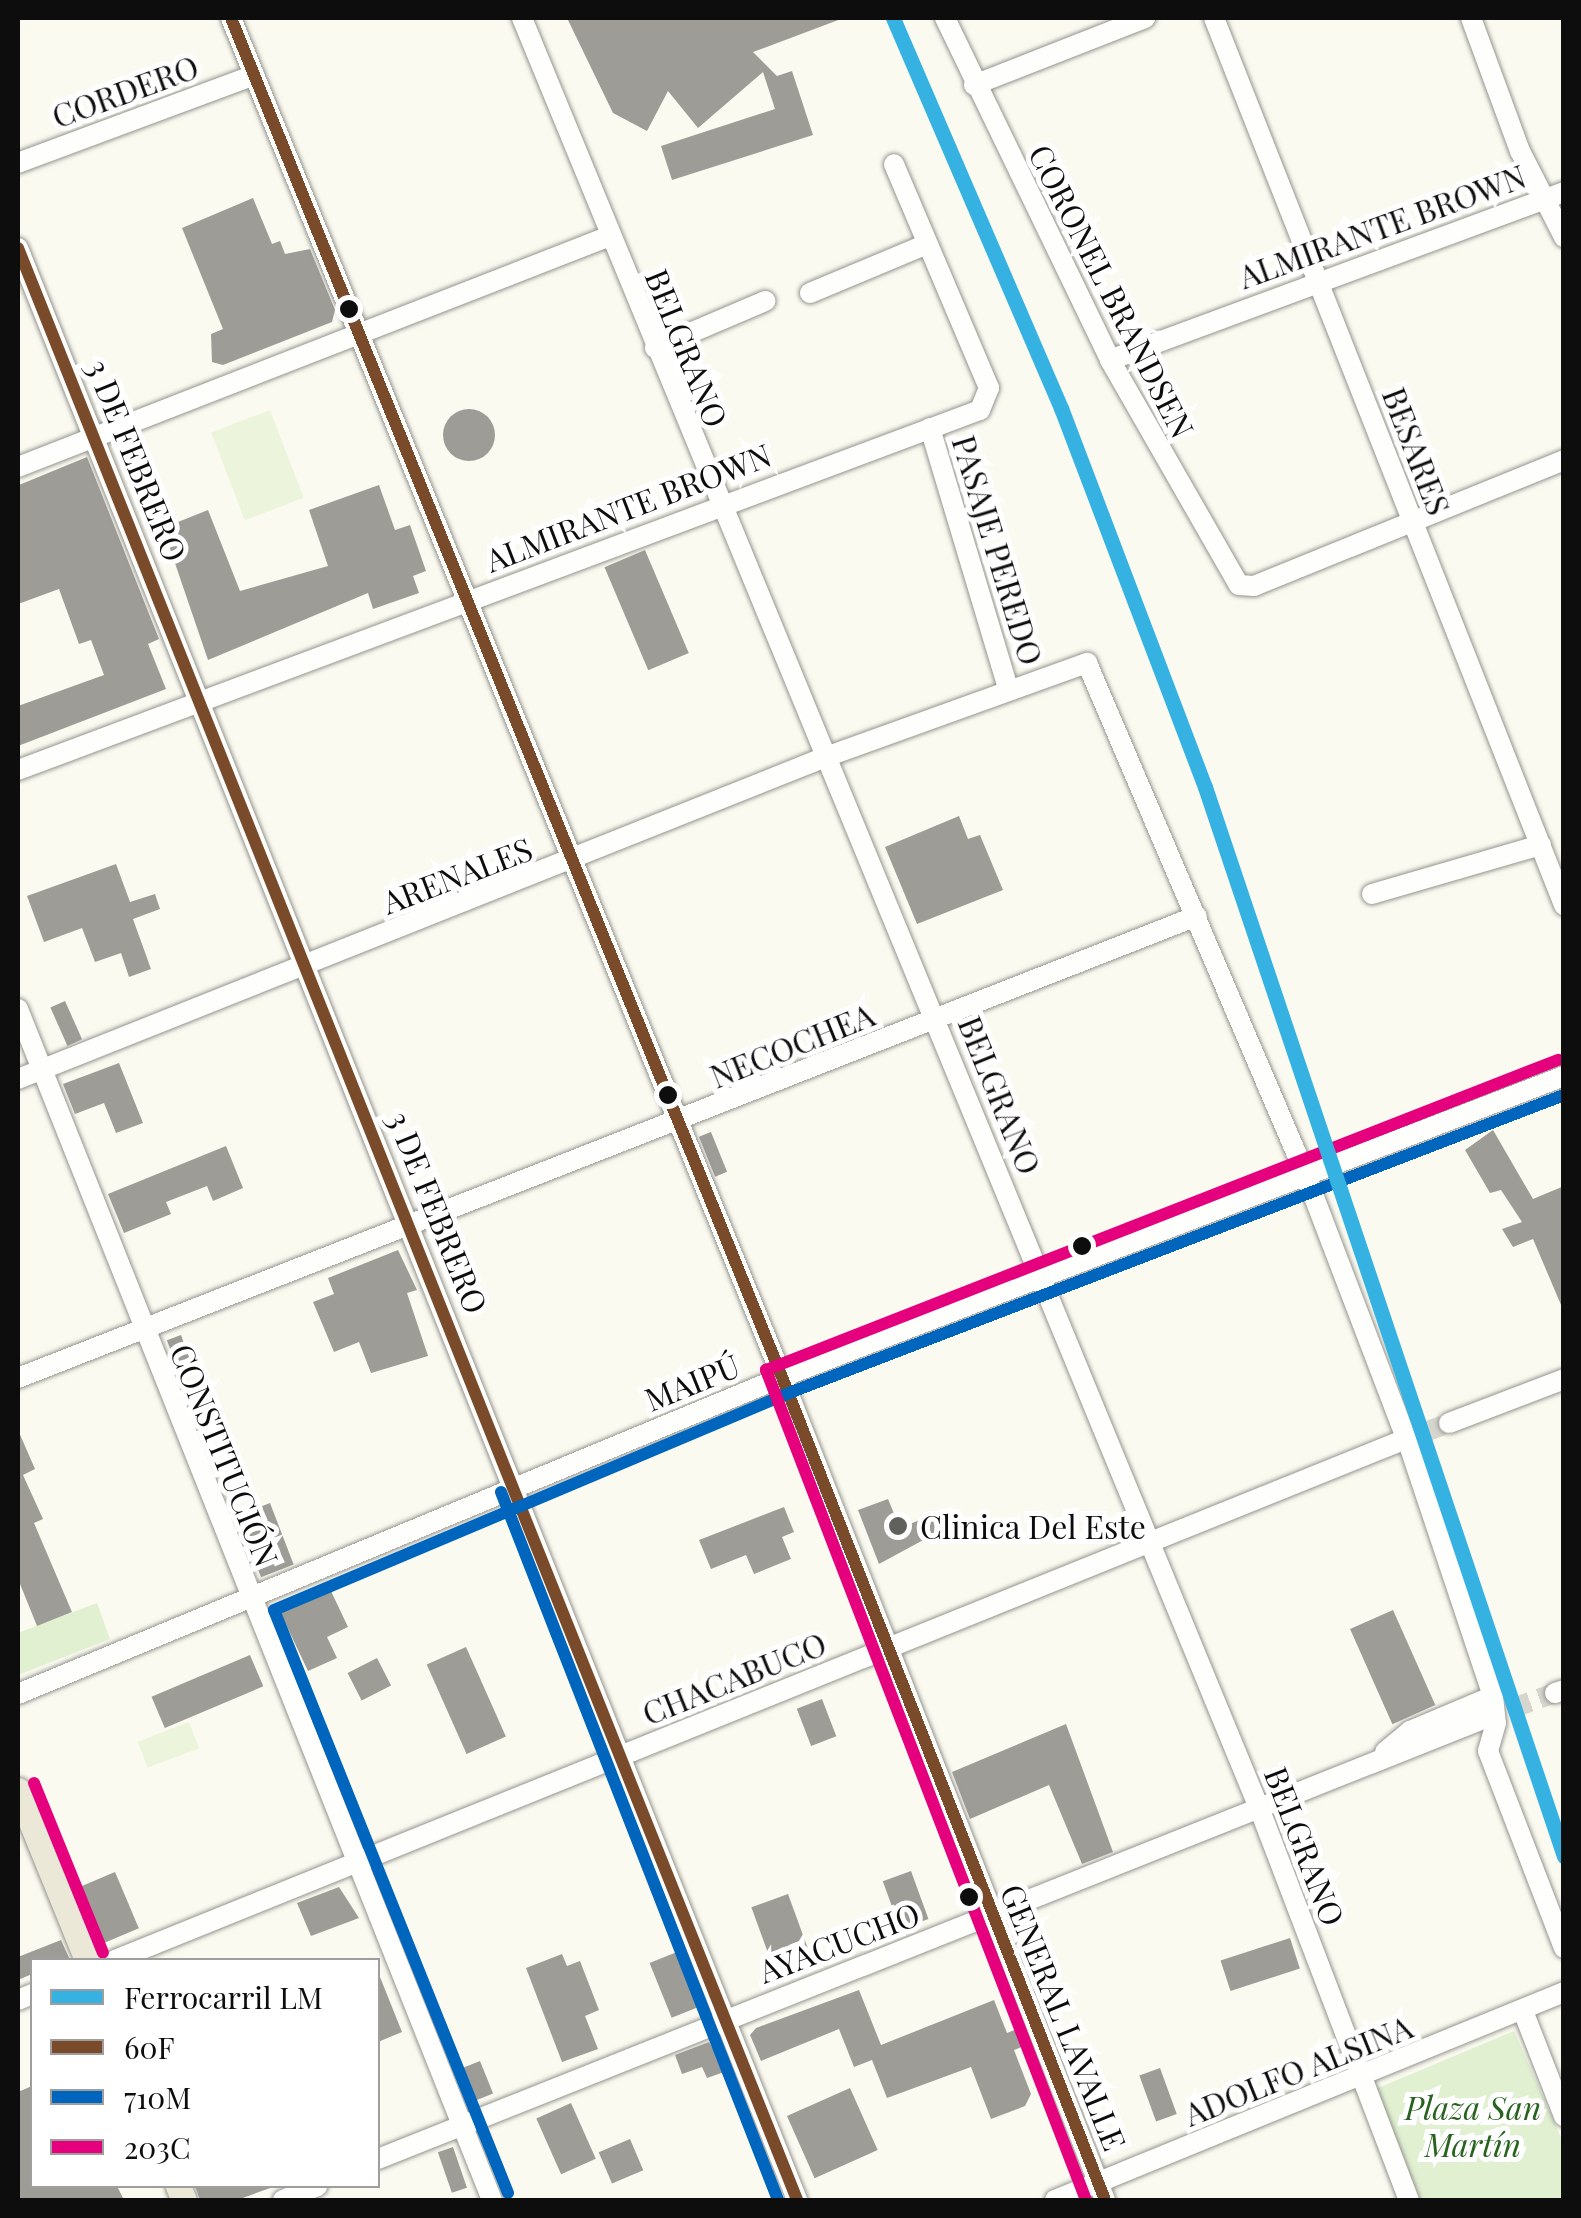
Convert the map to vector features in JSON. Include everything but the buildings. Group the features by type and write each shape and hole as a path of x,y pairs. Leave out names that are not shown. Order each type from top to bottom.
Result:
{"main road":[{"path":"18,1790 86,1958"}],"street":[{"name":"GENERAL LAVALLE","path":"232,18 462,601 782,1377 883,1650 1101,2192"},
{"name":"BELGRANO","path":"522,18 822,758 937,1018 1150,1538 1258,1805 1409,2200"},
{"name":"CORONEL BRANDSEN","path":"945,18 1110,360 1239,585 1254,586 1412,523"},
{"path":"974,85 1145,18"},
{"name":"BESARES","path":"1214,18 1564,905"},
{"path":"1471,18 1542,200 1564,237"},
{"name":"CORDERO","path":"18,163 254,75"},
{"path":"810,293 927,244 894,164"},
{"name":"ALMIRANTE BROWN","path":"1110,360 1564,192"},
{"path":"18,467 610,236"},
{"name":"ALMIRANTE BROWN","path":"18,770 718,503 980,410 988,388 927,244"},
{"name":"3 DE FEBRERO","path":"18,248 201,699 304,967 517,1486 797,2200"},
{"path":"655,348 766,301"},
{"name":"PASAJE PEREDO","path":"930,428 1008,688"},
{"path":"1412,523 1564,460"},
{"name":"ARENALES","path":"18,1078 570,862 822,758 1008,688 1087,663 1197,916"},
{"path":"1372,894 1541,845"},
{"path":"1197,916 1306,1176 1493,1696 1488,1751 1564,1948"},
{"name":"NECOCHEA","path":"18,1378 145,1333 676,1126 1197,916"},
{"name":"CONSTITUCIÓN","path":"18,1009 250,1601 492,2200"},
{"name":"MAIPÚ","path":"18,1694 250,1601 782,1377 1564,1076"},
{"path":"1449,1423 1564,1379"},
{"name":"CHACABUCO","path":"120,1958 1150,1538 1264,1494 1313,1487 1403,1446"},
{"name":"AYACUCHO","path":"1378,1760 1410,1731 1493,1696"},
{"name":"AYACUCHO","path":"380,2158 1258,1805 1378,1760 1417,1759 1488,1724"},
{"name":"ADOLFO ALSINA","path":"1055,2200 1101,2192 1563,1993"},
{"path":"1523,2011 1564,2116"},
{"path":"282,2200 312,2188"}],"green space":[{"path":"270,410 304,498 245,520 211,433"},
{"path":"97,1603 110,1639 18,1675 18,1633"},
{"path":"189,1722 199,1748 148,1768 138,1742"},
{"name":"Plaza San Martín","path":"1514,2031 1563,2142 1563,2200 1415,2200 1373,2090"}],"tunnel":[{"path":"1396,1443 1449,1423"},
{"path":"1483,1719 1555,1693"}],"rail line":[{"name":"LM","path":"893,18 1061,408 1205,787 1564,1856"}],"transit line":[{"name":"60F","path":"231,18 782,1377 1105,2200"},
{"name":"60F","path":"18,248 797,2200"},
{"name":"203C","path":"1086,2200 766,1370 1558,1060"},
{"name":"710M","path":"508,2193 274,1610 789,1393 1564,1095"},
{"name":"710M","path":"501,1492 778,2200"},
{"name":"203C","path":"34,1783 103,1953"}],"place":[{"name":"Clinica Del Este","path":"898,1526"}]}
